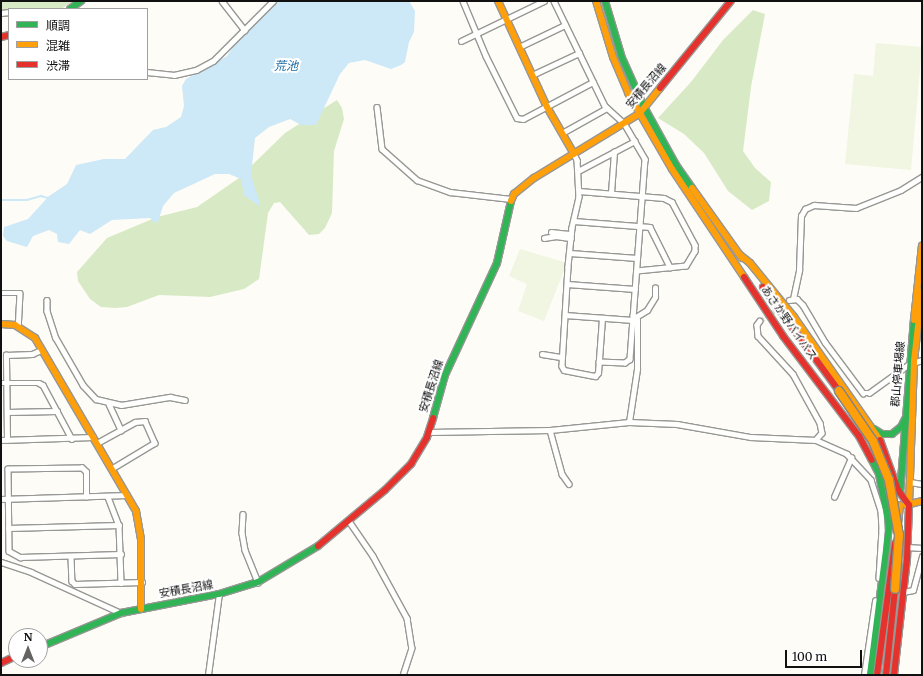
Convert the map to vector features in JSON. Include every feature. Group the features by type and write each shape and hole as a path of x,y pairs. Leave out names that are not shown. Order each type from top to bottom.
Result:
{"main road":[{"path":"71,8 81,1"},
{"path":"498,1 547,107 574,154"},
{"name":"あさか野バイパス","path":"596,1 613,57 689,198 784,336 859,436 879,474 883,506 889,526 885,569 870,675"},
{"name":"あさか野バイパス","path":"605,1 622,58 641,110 676,164 839,391 873,442 885,468 895,504 898,557 886,675"},
{"name":"安積長沼線","path":"48,644 121,613 219,594 258,582 308,554 349,521 411,464 429,432 445,375 497,263 511,199 526,184 624,123 641,110 731,1"},
{"name":"郡山停車場線","path":"894,675 907,547 922,245"},
{"path":"740,254 750,262 794,317 872,427 885,450 900,494 909,505"},
{"name":"郡山停車場線","path":"877,675 900,505 906,420 915,362 922,291"},
{"path":"1,324 18,326 31,334 128,495 139,524 142,582 141,609"},
{"path":"872,427 882,434 892,434 906,420"},
{"path":"883,506 909,505 922,501"}],"street":[{"path":"222,1 245,30"},
{"path":"148,72 174,75 196,70 213,61 273,1"},
{"path":"463,1 476,34 517,118 523,119 593,82"},
{"path":"461,41 544,1"},
{"path":"554,1 607,108 624,123 645,159 630,359 625,364 599,362"},
{"path":"519,47 565,25"},
{"path":"532,75 579,53"},
{"path":"377,107 382,149 417,180 450,192 511,199"},
{"path":"562,133 607,108"},
{"path":"578,171 635,141"},
{"path":"612,193 614,152"},
{"path":"574,154 578,171 579,191 571,236 562,356 564,370 595,376 598,373 602,318"},
{"path":"915,362 869,393 861,392 825,342 803,305 791,300 799,270 801,216 805,209 814,206 856,208 901,190 922,177"},
{"path":"579,191 670,199 695,245 695,251 686,266 636,271"},
{"path":"574,222 652,229 670,267"},
{"path":"551,232 571,236"},
{"path":"544,238 571,236"},
{"path":"570,253 637,258"},
{"path":"567,284 635,289"},
{"path":"565,315 602,318 634,318 647,310 655,297 655,288"},
{"path":"1,293 20,293 18,326"},
{"path":"47,300 47,312 54,333 83,385 96,398 109,404 132,405 170,397 185,400"},
{"path":"629,422 637,376 634,318"},
{"path":"760,321 757,325 758,336 793,374 821,426 821,435 816,440"},
{"path":"7,440 6,355 32,354 41,350"},
{"path":"542,354 562,356"},
{"path":"1,383 39,383 57,411 72,439"},
{"path":"109,404 121,430"},
{"path":"7,412 57,411"},
{"path":"1,440 95,440 121,430 140,420 145,421 155,443 112,469"},
{"path":"429,432 550,430 629,422 677,424 751,437 816,440 851,458 871,480 883,506 878,588 864,675"},
{"path":"550,430 562,474 569,484"},
{"path":"834,497 851,458"},
{"path":"86,498 86,472 82,468 8,469 9,551 15,556 121,554"},
{"path":"910,482 922,484"},
{"path":"1,499 86,498 128,495"},
{"path":"108,497 119,525 121,583"},
{"path":"243,514 242,534 245,550 258,582"},
{"path":"349,521 373,556 407,618 412,648 403,675"},
{"path":"8,528 119,525"},
{"path":"907,547 922,548"},
{"path":"71,556 72,581 75,584 142,582"},
{"path":"903,592 913,590 922,556"},
{"path":"1,562 31,572 121,613"},
{"path":"208,675 219,594"}],"green space":[{"path":"1,1 74,1 63,8 8,8 8,18 1,7"},
{"path":"753,10 765,14 751,87 743,151 755,168 771,182 769,201 752,210 728,191 704,153 684,134 658,118 691,82 723,40"},
{"path":"876,43 922,47 911,170 845,164 854,74 873,76"},
{"path":"337,100 342,108 344,119 334,151 332,213 325,228 319,234 309,235 280,202 274,203 268,213 259,279 244,289 210,297 159,295 127,307 115,308 101,307 90,299 78,281 77,272 107,238 157,217 197,207 239,178 285,133"},
{"path":"520,249 567,263 544,321 518,311 527,284 509,276"}],"water":[{"name":"荒池","path":"280,1 409,1 415,11 414,32 409,42 405,62 401,65 391,69 365,60 349,63 340,74 316,125 301,125 290,119 269,127 255,138 251,175 259,200 259,206 244,195 241,179 229,174 215,174 174,193 163,206 158,222 155,223 150,218 112,220 90,234 80,230 69,244 58,242 57,234 49,230 33,236 27,247 7,241 3,236 4,227 28,219 49,196 67,184 76,165 104,159 125,159 153,130 166,127 181,117 184,106 182,86 186,79 227,56 235,44 268,9"}],"waterway":[{"path":"1,200 27,200 41,196 48,198"}],"tunnel":[{"path":"760,321 779,307"}],"traffic: fast":[{"path":"71,8 81,1"},
{"path":"605,1 622,58 644,107 676,165 692,188"},
{"path":"433,418 445,375 497,263 511,201"},
{"path":"900,493 914,320"},
{"path":"874,429 882,434 892,434 901,427 905,419"},
{"path":"870,675 889,526 879,474 872,460"},
{"path":"48,644 121,613 219,594 258,582 318,546"}],"traffic: slow":[{"path":"498,1 547,107 574,154"},
{"path":"596,1 613,57 628,93 672,169 744,277"},
{"path":"511,201 514,194 534,178 639,114 660,88"},
{"path":"692,188 742,258"},
{"path":"914,320 922,245"},
{"path":"739,254 750,263 794,317 880,440"},
{"path":"909,505 914,361 922,291"},
{"path":"1,324 15,325 35,338 136,511 141,540 141,609"},
{"path":"839,391 873,441 889,480 899,535 895,589"},
{"path":"906,505 922,501"},
{"path":"898,524 900,505"}],"traffic: jam":[{"path":"660,88 731,1"},
{"path":"1,37 8,35"},
{"path":"744,277 783,336 859,436 872,460"},
{"path":"763,287 839,391"},
{"path":"318,546 385,490 411,464 427,437 433,418"},
{"path":"880,440 898,490 909,505 907,559 894,675"},
{"path":"877,675 895,543"},
{"path":"886,675 895,589"},
{"path":"1,663 8,660"}]}
